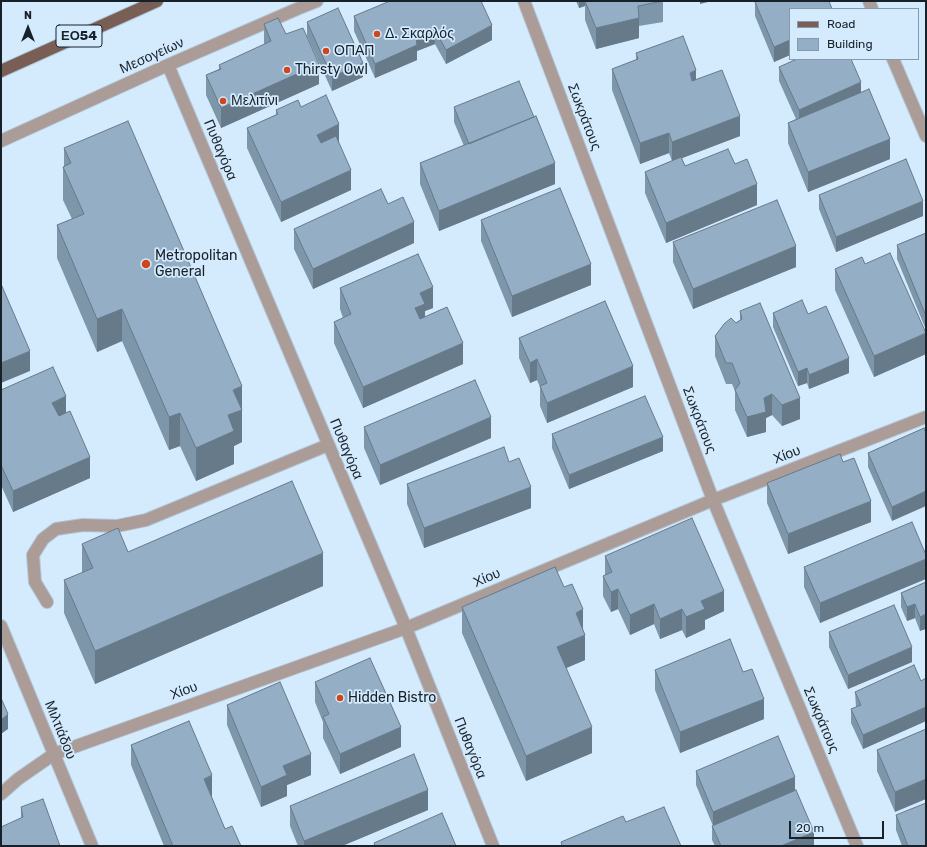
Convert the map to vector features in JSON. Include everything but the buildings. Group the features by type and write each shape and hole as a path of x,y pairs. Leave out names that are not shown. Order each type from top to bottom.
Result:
{"main road":[{"name":"ΕΟ54","path":"1,71 157,1"}],"street":[{"name":"Μεσογείων","path":"1,141 168,65 317,1"},
{"name":"Σωκράτους","path":"524,1 713,500 857,846"},
{"path":"893,60 926,136"},
{"name":"Πυθαγόρα","path":"168,65 406,628 493,846"},
{"name":"Χίου","path":"1,794 18,779 54,754 406,628 713,500 926,417"},
{"path":"47,602 35,582 33,554 43,539 56,529 83,524 117,526 146,520 328,445"},
{"name":"Μιλτιάδου","path":"1,626 92,846"}],"place":[{"name":"Δ. Σκαρλός","path":"377,34"},
{"name":"ΟΠΑΠ","path":"326,51"},
{"name":"Thirsty Owl","path":"287,70"},
{"name":"Μελιτίνι","path":"223,101"},
{"name":"Metropolitan General","path":"146,264"},
{"name":"Hidden Bistro","path":"340,698"}]}
